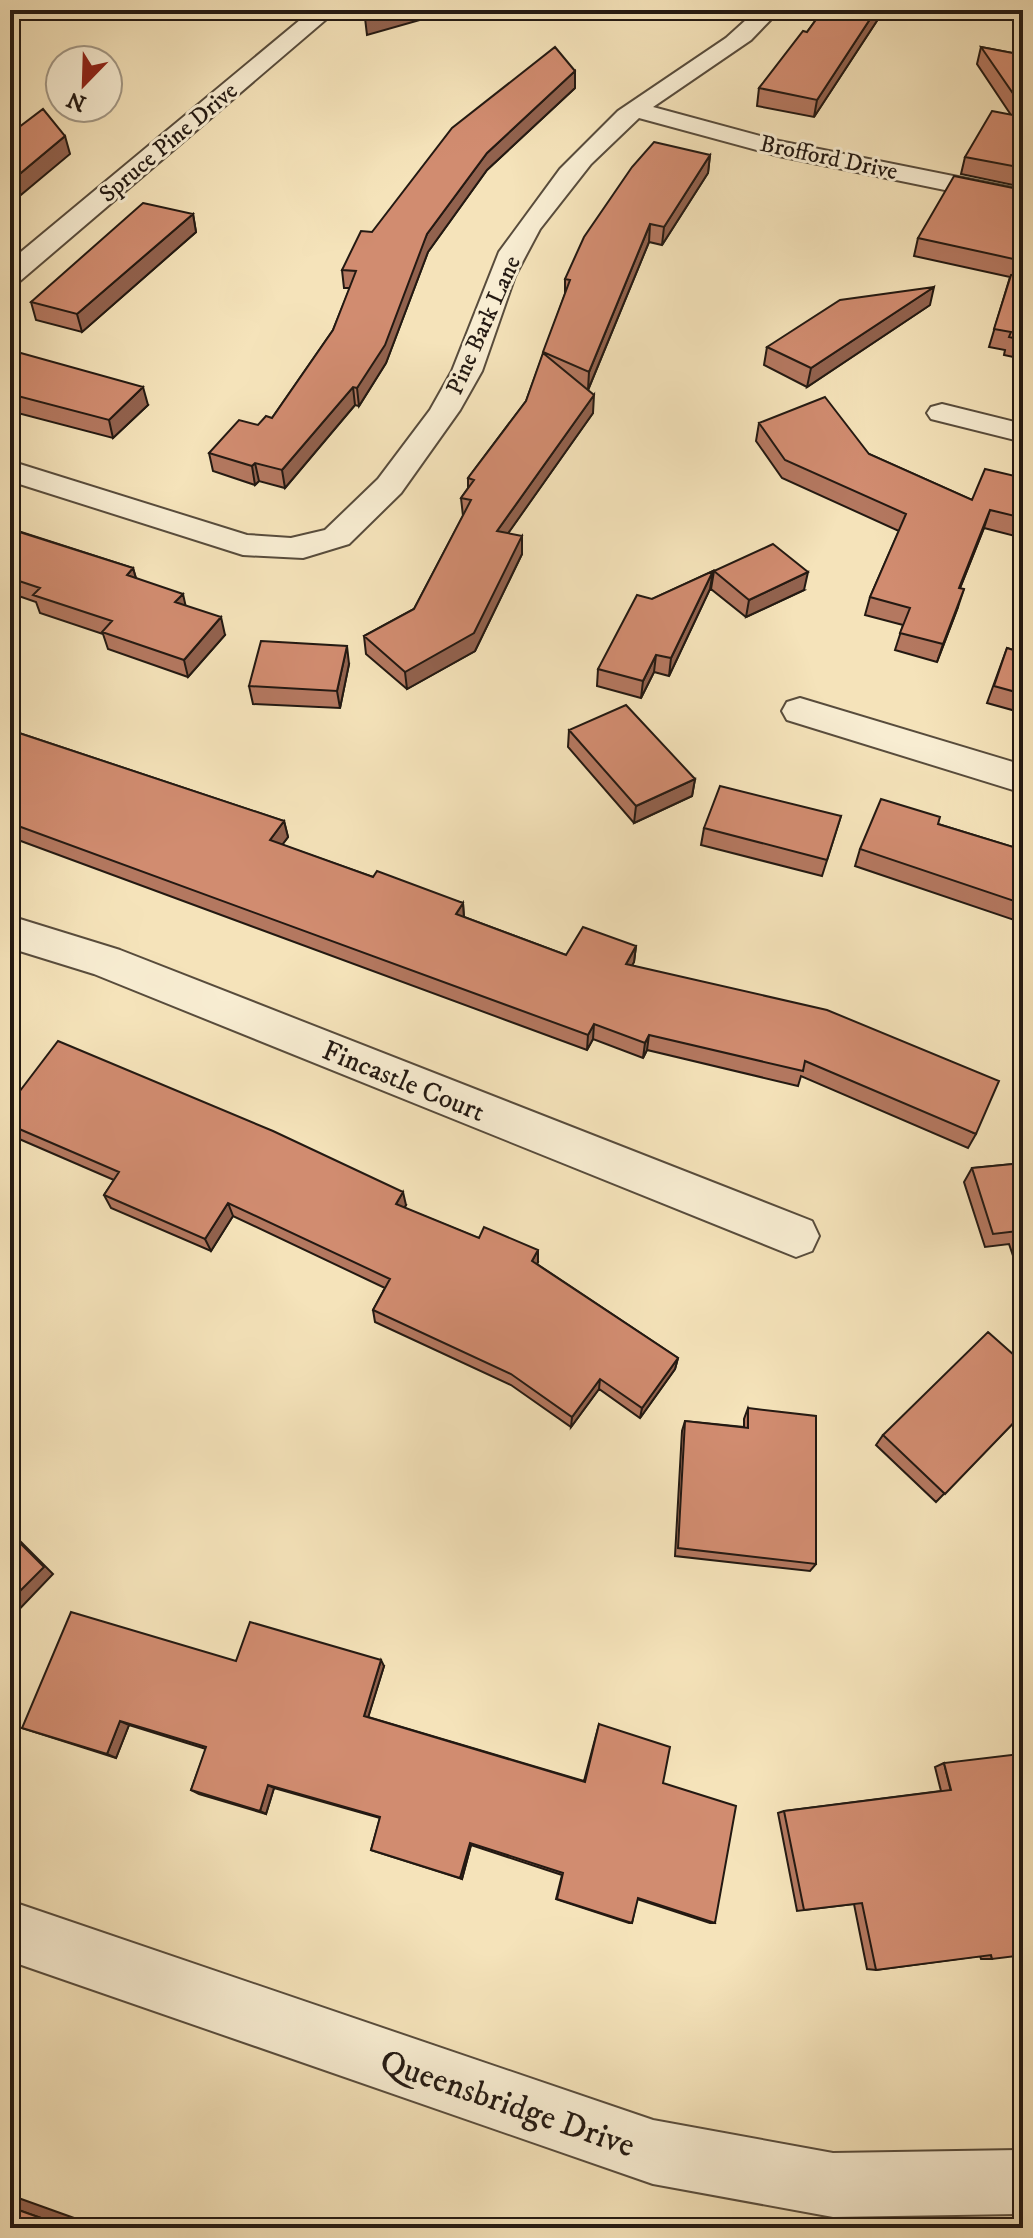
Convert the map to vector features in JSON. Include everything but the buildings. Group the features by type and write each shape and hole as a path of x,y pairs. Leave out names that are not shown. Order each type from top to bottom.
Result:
{"street":[{"name":"Spruce Pine Drive","path":"10,275 326,10"},
{"name":"Pine Bark Lane","path":"10,471 243,545 274,550 308,547 339,536 360,518 435,428 467,371 508,261 569,173 636,109 720,54 769,10"},
{"name":"Brofford Drive","path":"636,109 679,124 1023,198"},
{"path":"942,413 1023,433"},
{"path":"800,711 1023,779"},
{"name":"Fincastle Court","path":"10,932 106,962 796,1236"},
{"name":"Queensbridge Drive","path":"10,1931 653,2152 833,2185 1023,2182"}]}
